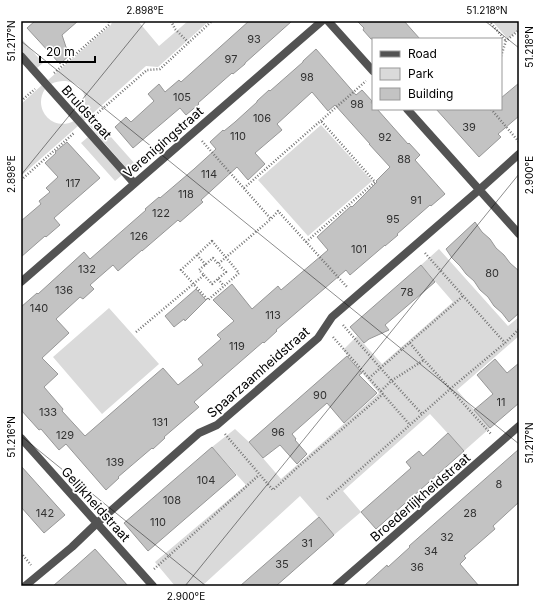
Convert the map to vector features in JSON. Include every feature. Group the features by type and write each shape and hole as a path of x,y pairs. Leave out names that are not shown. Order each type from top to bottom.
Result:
{"street":[{"name":"Verenigingstraat","path":"21,282 322,21"},
{"path":"328,21 372,70"},
{"name":"Bruidstraat","path":"21,56 134,183"},
{"path":"408,110 519,234"},
{"name":"Spaarzaamheidstraat","path":"25,586 72,548 97,523 199,433 217,425 318,338 334,316 519,154"},
{"name":"Broederlijkheidstraat","path":"336,586 519,426"},
{"name":"Gelijkheidstraat","path":"21,438 153,586"}],"path":[{"path":"21,101 109,25 109,21"},
{"path":"171,21 175,28 189,43"},
{"path":"21,180 147,70 160,69 212,21"},
{"path":"489,21 506,41"},
{"path":"502,53 506,41 519,30"},
{"path":"244,188 367,80"},
{"path":"492,110 519,142"},
{"path":"306,242 375,182 321,121"},
{"path":"194,132 271,219"},
{"path":"218,264 271,219 278,211 356,297"},
{"path":"212,241 239,273 208,300 181,270 197,255 212,241"},
{"path":"416,244 505,343"},
{"path":"197,255 206,264"},
{"path":"213,258 218,264 226,272 212,284 199,270 213,258"},
{"path":"136,332 204,275"},
{"path":"218,279 224,286"},
{"path":"369,378 464,296"},
{"path":"334,316 422,414"},
{"path":"325,327 410,425"},
{"path":"327,499 450,389 505,343 519,329"},
{"path":"410,343 500,443"},
{"path":"217,425 273,490 382,393 391,381 424,360"},
{"path":"145,577 260,475"}],"green space":[{"path":"112,21 138,21 159,46 188,21 209,21 158,67 146,66 84,121 80,116 84,108 85,101 84,94 80,88 68,81 60,81 51,84 48,80 111,25"},
{"path":"492,21 519,21 519,29 508,39"},
{"path":"21,38 43,63 37,68 21,50"},
{"path":"42,85 45,89 41,104 47,117 52,121 59,123 66,124 74,121 78,126 21,176 21,104"},
{"path":"95,119 135,164 128,170 89,125"},
{"path":"321,125 372,181 308,236 258,180"},
{"path":"88,137 122,175 115,181 81,143"},
{"path":"439,249 508,326 519,317 519,336 457,390 490,428 464,451 430,414 343,491 361,512 334,535 300,496 202,586 175,586 155,562 246,485 212,447 235,429 249,442 281,479 379,393 343,350 357,336 382,364 453,302 421,265"},
{"path":"109,308 159,364 102,414 53,357"}],"building":[{"path":"35,21 78,21 62,35 66,47 72,53 60,64 27,28"},
{"path":"249,21 292,21 186,115 180,108 133,148 115,127 126,117 131,122 154,101 148,94 159,84 165,92 179,80 181,82"},
{"path":"357,21 404,21 419,38 371,39 363,30 364,28"},
{"path":"316,49 356,95 362,90 372,101 372,110 378,110 408,144 409,143 420,155 415,160 445,194 431,206 430,205 397,234 398,235 350,275 346,270 276,330 277,331 264,343 263,342 194,402 199,407 164,437 165,438 153,449 152,448 118,477 119,478 106,490 66,444 59,450 41,429 39,430 21,410 21,307 37,293 38,294 84,252 90,259 146,210 145,209 194,169 216,149 210,142","holes":["312,92 328,111 335,105 390,167 352,207 351,206 317,237 328,250 281,290 278,286 252,309 232,284 213,300 234,321 217,335 221,339 198,359 203,365 178,385 163,368 85,436 62,411 63,409 44,387 58,374 42,358 69,333 56,319 80,297 83,299 94,289 90,285 113,265 118,271 178,220 180,222 203,202 201,200 237,167 248,180 265,164 255,153 282,130 277,124"]},
{"path":"519,83 519,116 498,134 501,137 479,157 437,110 502,110 502,97"},
{"path":"67,142 100,178 54,218 60,225 21,257 21,221 41,204 39,201 50,192 46,188 58,177 45,163"},
{"path":"475,222 496,248 519,271 519,313 509,322 452,258 446,249"},
{"path":"421,265 435,282 385,325 389,330 369,339 364,343 350,327"},
{"path":"196,289 206,300 185,321 184,319 174,327 165,316"},
{"path":"347,356 362,373 359,375 377,393 344,423 327,403 292,434 307,454 297,464 280,445 263,458 249,442"},
{"path":"495,359 507,373 519,363 519,403 490,428 474,410 493,394 477,375"},
{"path":"448,433 464,451 376,529 361,512 411,468 406,462 419,451 423,456"},
{"path":"212,447 236,475 148,551 124,523"},
{"path":"519,449 519,502 493,526 495,529 464,556 466,558 460,564 479,586 364,586 387,565 388,567 410,547 409,546"},
{"path":"21,466 65,515 44,533 21,507"},
{"path":"319,517 334,535 276,586 240,586"},
{"path":"95,549 128,586 53,586 76,566"}]}
